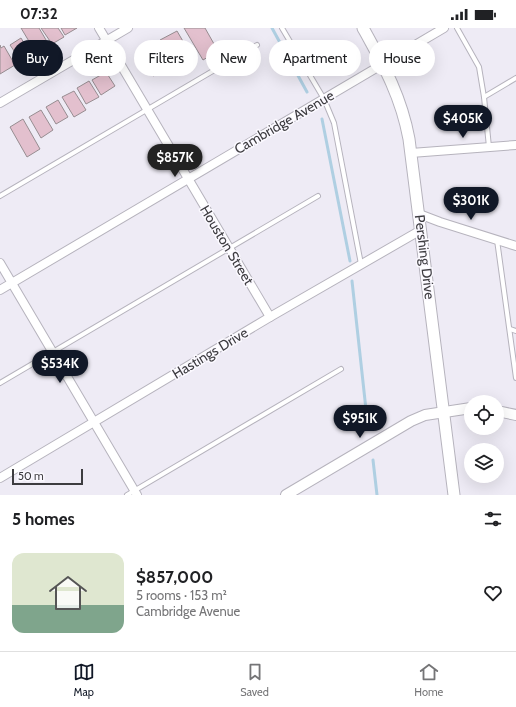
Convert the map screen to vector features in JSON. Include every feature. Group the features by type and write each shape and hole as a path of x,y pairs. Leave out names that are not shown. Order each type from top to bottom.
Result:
{"main road":[{"name":"Pershing Drive","path":"363,28 370,40"},
{"name":"Pershing Drive","path":"389,76 402,108 411,153 445,412 454,495"}],"street":[{"name":"Houston Street","path":"99,28 105,40"},
{"path":"108,40 128,28"},
{"name":"Cambridge Avenue","path":"424,40 444,28"},
{"path":"0,103 71,61"},
{"name":"Cambridge Avenue","path":"0,290 369,72"},
{"name":"Houston Street","path":"126,73 270,317"},
{"path":"411,153 516,145"},
{"path":"419,214 516,246"},
{"name":"Hastings Drive","path":"0,478 270,317 421,230"},
{"path":"0,263 94,422 133,494"},
{"path":"286,495 411,421 425,415 464,409"},
{"path":"504,412 516,415"}],"lane":[{"path":"282,28 324,99 334,123 361,264"},
{"path":"458,28 479,67 484,96 489,147"},
{"path":"0,196 206,75"},
{"path":"484,96 516,78"},
{"path":"0,383 318,196"},
{"path":"497,240 516,378"},
{"path":"510,329 516,331"},
{"path":"133,494 341,369"}],"building":[{"path":"21,28 39,28 46,40 28,40"},
{"path":"41,28 58,28 64,37 59,40 49,40"},
{"path":"61,28 77,28 65,35"},
{"path":"184,28 205,28 212,40 206,40 206,58 203,60 198,52 198,40 191,40"},
{"path":"177,31 182,40 160,40"},
{"path":"0,45 1,48 4,46 12,60 12,67 0,74"},
{"path":"99,76 109,76 115,86 101,95 92,80"},
{"path":"89,81 99,97 86,104 77,88"},
{"path":"74,91 86,110 74,117 62,97"},
{"path":"58,100 68,117 56,124 46,107"},
{"path":"41,110 53,130 41,138 29,117"},
{"path":"23,119 40,149 27,157 10,127"}],"waterway":[{"path":"272,28 307,92"},
{"path":"322,119 350,261"},
{"path":"352,281 368,428"},
{"path":"373,460 377,495"}]}
